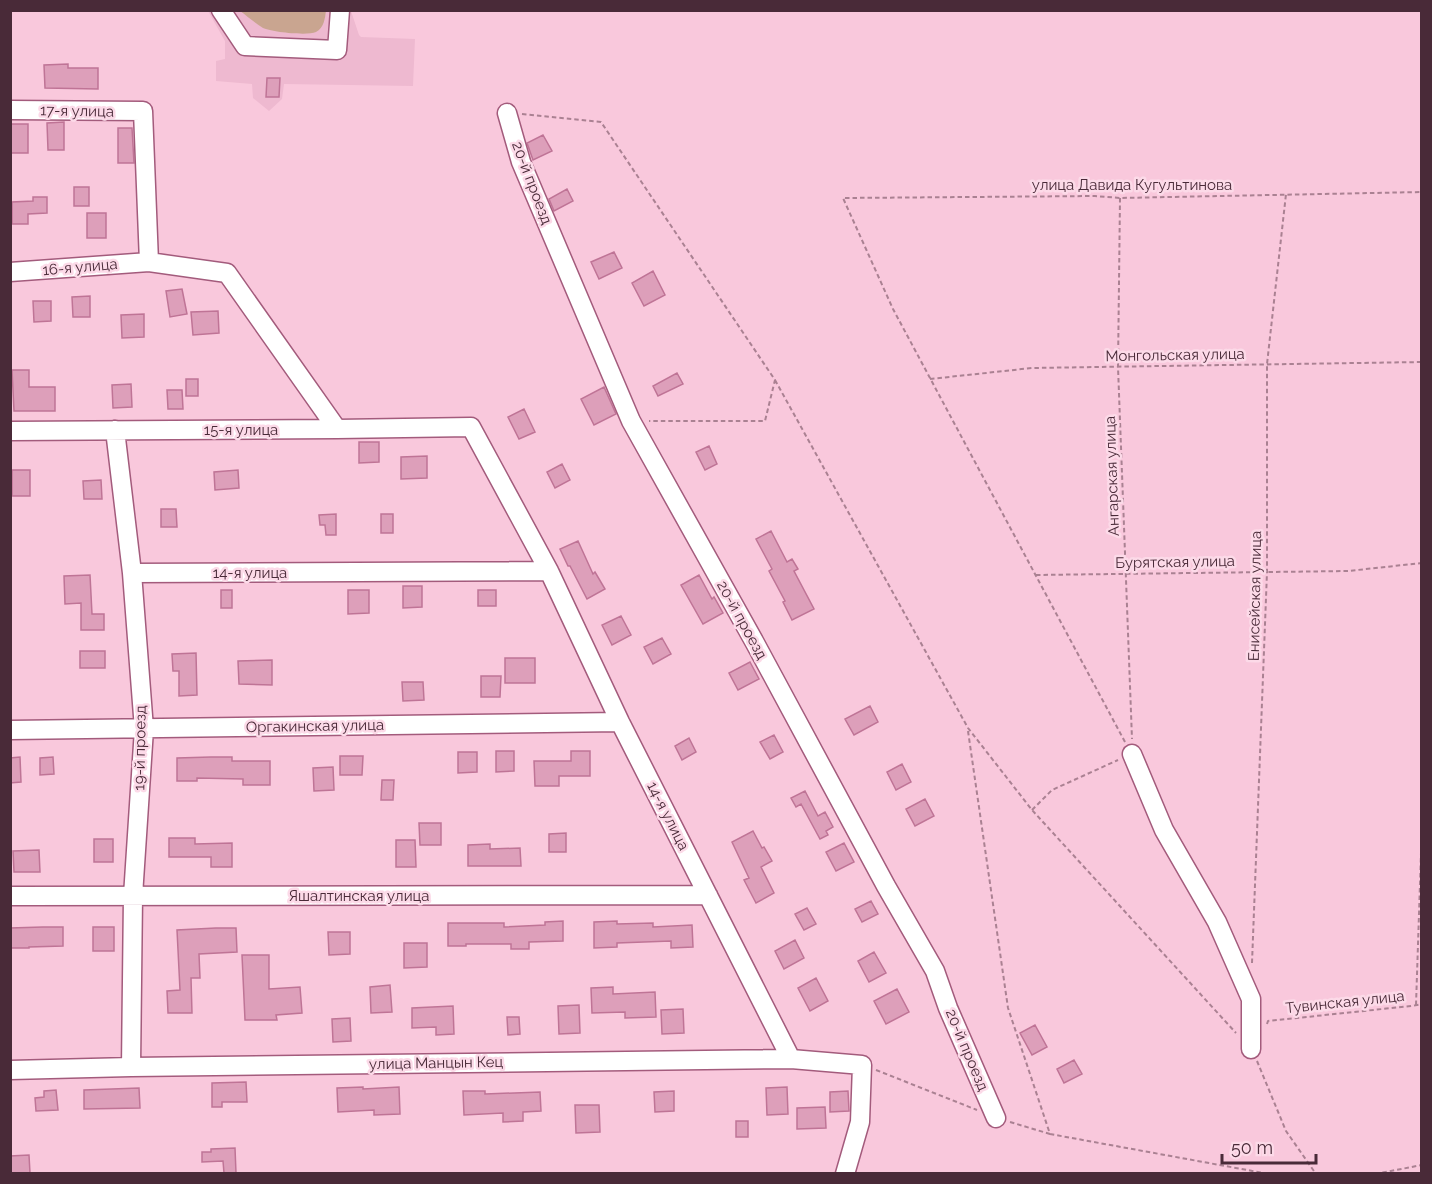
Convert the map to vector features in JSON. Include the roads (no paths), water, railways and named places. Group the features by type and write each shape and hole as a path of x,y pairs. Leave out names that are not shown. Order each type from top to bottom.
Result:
{"street":[{"path":"221,10 245,46 338,50 340,10"},
{"name":"17-я улица","path":"10,110 143,111 149,262"},
{"name":"20-й проезд","path":"507,113 521,162 631,421 755,643 886,886 936,971 948,1008 996,1118"},
{"name":"16-я улица","path":"10,272 149,262 226,273 337,429"},
{"name":"15-я улица","path":"10,431 471,427"},
{"name":"14-я улица","path":"471,427 549,571 620,722 791,1059"},
{"name":"19-й проезд","path":"115,430 132,573 144,729 133,896 131,1067"},
{"name":"14-я улица","path":"132,573 549,571"},
{"name":"Оргакинская улица","path":"10,730 620,722"},
{"path":"1132,754 1164,830 1217,922 1251,999 1251,1049"},
{"name":"Яшалтинская улица","path":"10,896 708,895"},
{"name":"улица Манцын Кец","path":"10,1070 791,1059 862,1065 860,1122 845,1173"}]}
